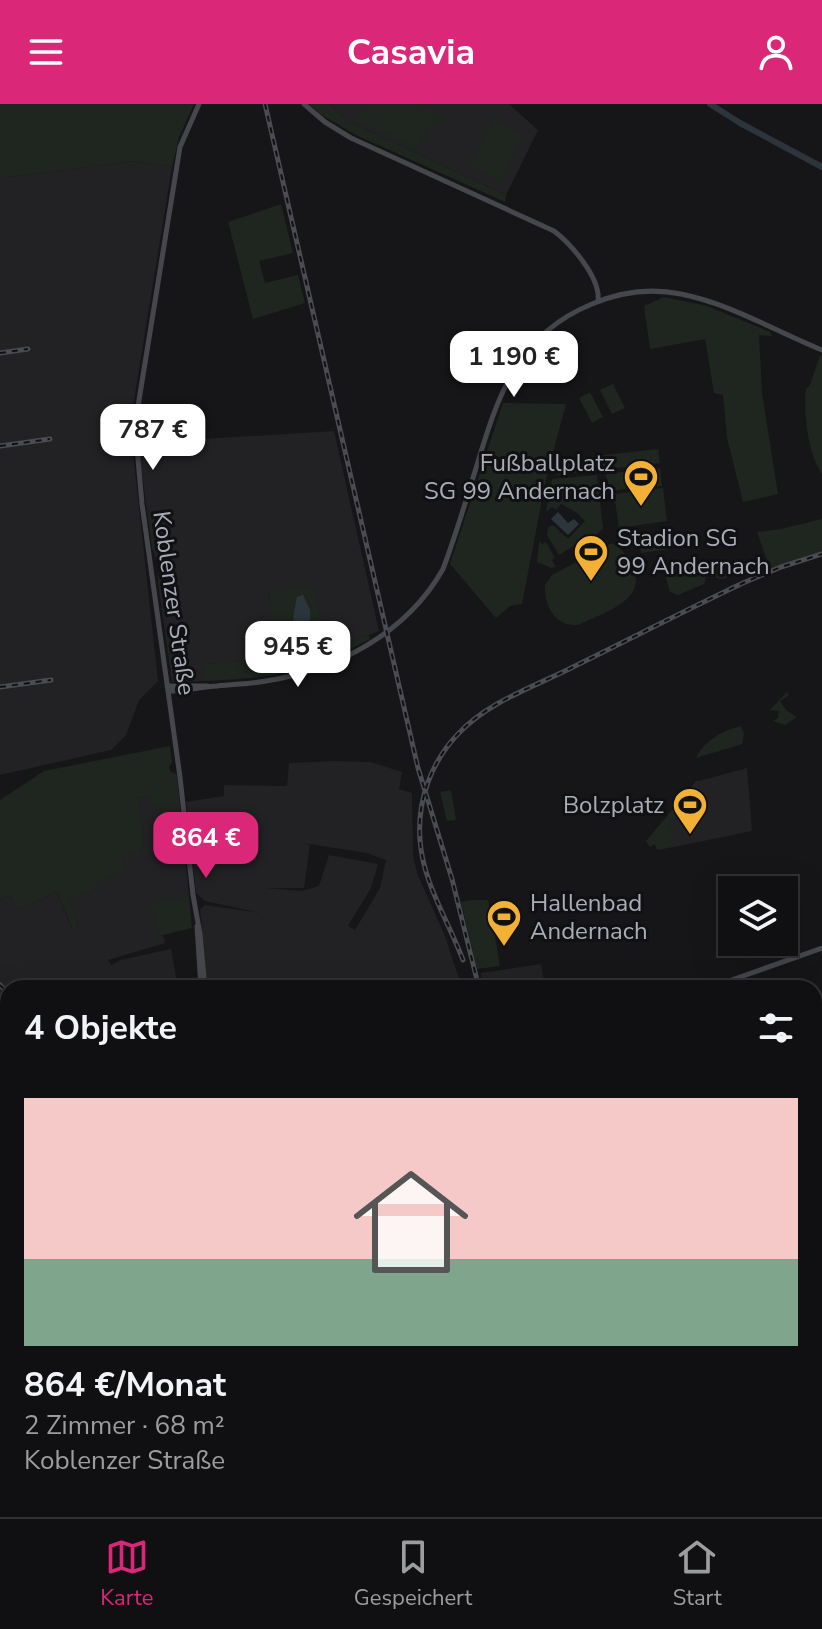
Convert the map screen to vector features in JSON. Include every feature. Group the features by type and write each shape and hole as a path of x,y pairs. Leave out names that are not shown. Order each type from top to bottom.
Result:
{"street":[{"name":"Koblenzer Straße","path":"199,104 180,147 135,425 141,497 202,980"},
{"path":"304,104 351,138 554,231 576,251 597,290 597,301"},
{"path":"592,282 597,301"},
{"path":"597,290 612,297"},
{"path":"167,688 182,690 268,681 298,674 371,643 396,626 422,601 443,569 493,414 512,372 545,332 573,312 612,297 648,291 664,292 719,305 822,350"},
{"path":"167,688 213,686"},
{"path":"170,708 182,690"},
{"path":"732,980 822,948"}],"shaded area":[{"path":"0,104 194,104 179,137 172,167 134,161 0,178"},
{"path":"309,104 329,104 346,120 506,195 505,202 356,135"},
{"path":"329,104 509,104 538,130 506,195 346,120"},
{"path":"370,104 418,104 447,118 445,126 436,121 433,126 430,125 417,148 356,120"},
{"path":"493,119 524,135 501,181 470,166"},
{"path":"134,161 172,167 130,425 158,681 139,700 126,735 111,750 0,775 0,178"},
{"path":"281,204 293,253 259,261 265,283 298,275 305,303 253,319 228,222"},
{"path":"664,297 707,306 770,332 772,336 759,335 762,393 778,494 743,502 727,438 723,395 714,393 705,339 650,349 644,306"},
{"path":"820,355 822,474 810,444 805,409 806,389"},
{"path":"613,384 625,408 612,414 600,390"},
{"path":"590,392 603,417 592,423 579,398"},
{"path":"503,403 566,404 546,479 522,604 510,606 496,618 450,564"},
{"path":"334,431 379,631 337,648 324,645 269,592 277,658 206,664 206,681 172,682 158,583 159,566 152,548 138,443"},
{"path":"658,449 660,463 557,475 560,460"},
{"path":"660,468 662,486 635,488 634,471"},
{"path":"632,471 634,488 609,491 606,474"},
{"path":"597,475 603,528 592,539 585,534 580,542 559,555 547,535 548,527 553,525 568,539 585,521 561,504 556,510 552,507 546,512 552,479"},
{"name":"Fußballplatz SG 99 Andernach","path":"663,488 667,521 619,528 614,494"},
{"path":"558,512 568,523 574,519 579,524 568,535 551,519"},
{"path":"822,519 822,552 770,569 757,532"},
{"name":"Fußballplatz SG 99 Andernach","path":"668,531 671,549 641,553 638,535"},
{"path":"539,541 542,544 546,542 555,558 552,560 556,567 537,562"},
{"name":"Stadion SG 99 Andernach","path":"612,543 619,547 633,567 636,579 629,597 578,625 557,619 552,614 545,593 545,585 552,575"},
{"path":"722,559 729,562 732,569 729,576 722,579 715,576 712,569 715,562"},
{"path":"703,561 704,584 678,595 670,592 664,571 666,566"},
{"path":"314,586 324,645 337,647 369,635 370,639 291,671 206,681 205,664 276,658 269,591"},
{"path":"303,595 310,610 310,649 302,649 294,630 297,597"},
{"path":"787,692 789,695 780,701 786,710 797,717 785,725 773,721 778,718 779,711 770,710"},
{"path":"741,726 744,734 742,744 696,758 715,737"},
{"path":"170,746 172,762 169,766 170,771 177,775 181,817 163,819 159,803 152,804 150,796 138,798 144,850 122,856 126,873 107,878 93,892 70,899 78,928 73,930 57,892 17,910 10,896 0,900 0,800 44,771"},
{"path":"370,762 402,772 399,789 412,793 413,854 417,873 445,936 459,980 206,980 200,909 205,905 261,913 205,901 196,893 186,802 224,796 224,785 287,786 289,763","holes":["303,843 367,853 386,860 380,888 355,930 348,926 371,888 378,864 329,855 319,886 302,891 266,888 304,888 310,845"]},
{"path":"747,768 752,831 674,847 668,820 698,811 695,795 699,781"},
{"path":"699,781 695,795 698,812 669,820 674,847 657,850 655,844 650,847 646,841"},
{"path":"451,790 456,820 447,821 440,792"},
{"path":"150,796 159,802 163,819 181,817 189,896 166,903 160,936 163,935 165,943 108,960 111,965 120,960 171,949 177,980 0,980 0,900 10,896 17,910 57,892 72,929 78,927 69,899 93,892 100,881 111,875 125,873 122,856 137,798"},
{"path":"189,896 192,928 159,936 150,904"},
{"path":"488,900 491,917 507,916 509,930 500,931 495,936 500,966 477,969 461,902"},
{"path":"541,964 544,980 482,980 481,973"}],"waterway":[{"path":"710,104 822,167"}],"railway":[{"path":"265,104 418,768 452,879 477,980"},
{"path":"0,353 28,349"},
{"path":"0,446 50,439"},
{"path":"463,960 426,871 420,840 421,811 428,783 448,745 470,722 512,696 743,583 822,554"},
{"path":"0,687 51,680"}],"place":[{"name":"Fußballplatz SG 99 Andernach","path":"641,508"},
{"name":"Stadion SG 99 Andernach","path":"591,583"},
{"name":"Bolzplatz","path":"690,836"},
{"name":"Hallenbad Andernach","path":"504,948"}]}
